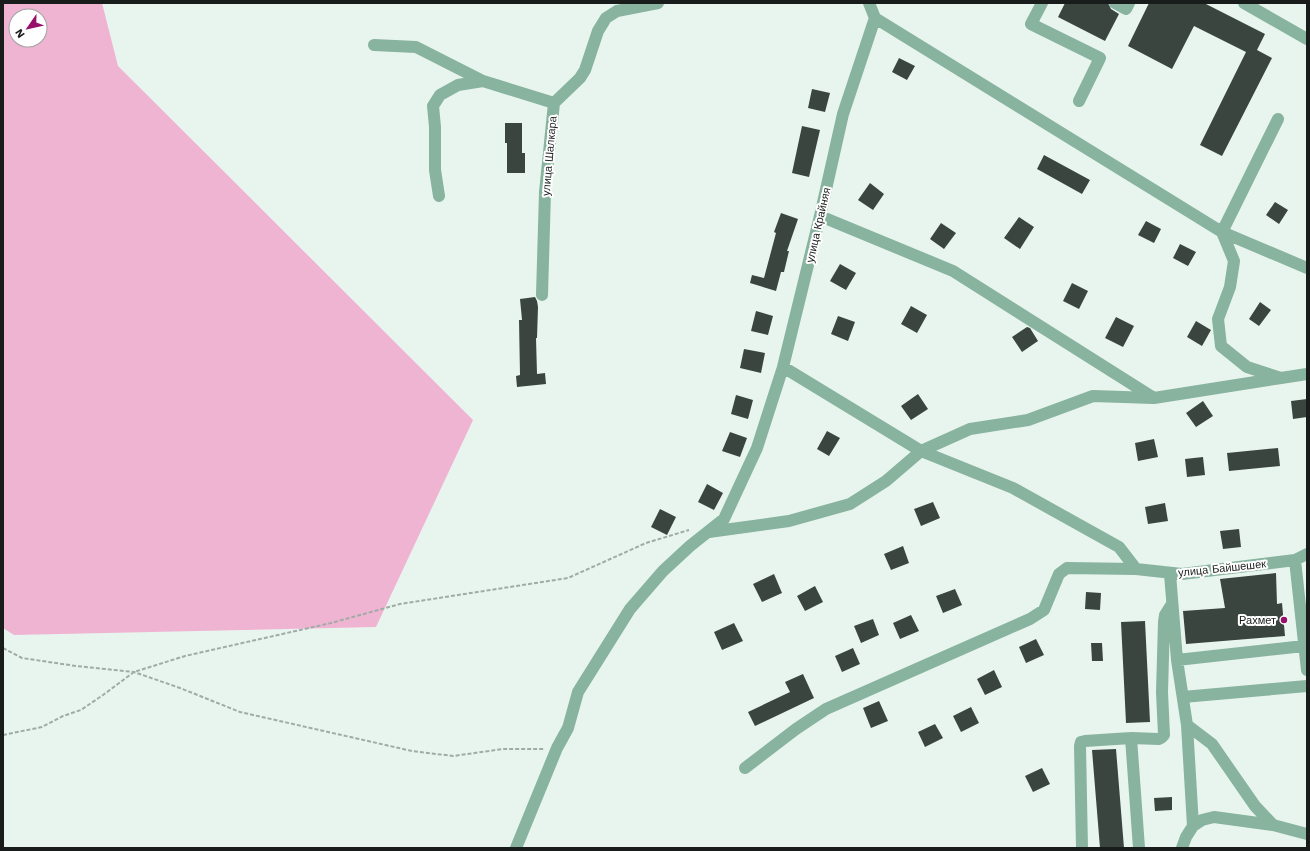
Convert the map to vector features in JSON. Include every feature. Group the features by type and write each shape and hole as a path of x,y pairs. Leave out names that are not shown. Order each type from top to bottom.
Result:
{"street":[{"name":"улица Шалкара","path":"542,294 546,192 554,103 580,78 585,70 598,31 606,18 617,11 658,3"},
{"path":"869,3 875,18 1222,232 1307,268"},
{"path":"1042,3 1031,24 1100,58 1079,101"},
{"path":"1115,3 1126,9 1129,3"},
{"path":"1244,3 1307,39"},
{"name":"улица Крайняя","path":"516,848 557,748 568,728 578,692 630,609 663,571 690,546 724,519 757,448 783,367 843,114 875,18"},
{"path":"374,45 416,47 483,81 554,103"},
{"path":"439,196 435,170 435,127 433,106 440,95 458,85 483,81"},
{"path":"1278,119 1222,232 1234,261 1230,288 1218,319 1221,346 1248,367 1281,378"},
{"path":"820,216 953,271 1154,398"},
{"path":"783,367 921,451 1013,488 1119,547 1136,569"},
{"path":"709,532 789,522 850,504 886,482 921,451 970,429 1028,420 1093,396 1154,398 1307,374"},
{"name":"улица Байшешек","path":"745,768 796,729 826,709 1030,619 1044,610 1059,574 1068,568 1136,569 1170,574 1197,573 1295,560 1307,554"},
{"path":"1295,560 1307,670"},
{"path":"1170,574 1177,660 1187,725 1193,826"},
{"path":"1082,848 1080,746 1082,742 1131,738 1159,739 1164,735 1162,692 1164,622 1165,616 1172,604"},
{"path":"1177,660 1304,646"},
{"path":"1183,697 1307,686"},
{"path":"1187,725 1212,744 1255,806 1273,825"},
{"path":"1131,738 1138,848"},
{"path":"1182,848 1186,837 1193,826 1202,820 1214,817 1273,825 1307,834"}],"path":[{"path":"3,735 42,727 63,716 81,710 104,695 134,672 186,656 331,623 400,604 568,578 646,543 692,530"},
{"path":"3,648 22,658 76,666 134,672 180,688 240,712 412,751 453,756 503,749 557,748"}],"shaded area":[{"path":"3,3 102,3 118,66 473,420 376,627 14,635 3,628"}],"building":[{"path":"1065,3 1108,3 1111,9 1119,14 1105,41 1058,17"},
{"path":"1149,3 1204,3 1265,34 1257,50 1272,58 1222,156 1200,145 1246,52 1194,26 1172,69 1128,46"},
{"path":"899,58 915,66 907,80 892,72"},
{"path":"812,89 830,93 825,112 808,108"},
{"path":"505,123 522,123 522,153 525,153 525,173 507,173"},
{"path":"802,126 820,130 809,177 792,173"},
{"path":"1044,155 1090,180 1082,194 1037,169"},
{"path":"870,183 884,194 873,210 858,200"},
{"path":"1275,202 1288,210 1279,224 1266,215"},
{"path":"781,213 798,219 787,251 789,251 784,272 781,272 776,291 750,283 752,275 764,278 776,233 774,232"},
{"path":"1019,217 1034,227 1020,249 1004,238"},
{"path":"1146,221 1161,229 1154,243 1138,235"},
{"path":"941,223 956,233 944,249 930,239"},
{"path":"1180,244 1196,252 1188,266 1173,258"},
{"path":"840,264 856,273 846,290 830,281"},
{"path":"1072,283 1088,291 1079,309 1063,301"},
{"path":"535,297 538,307 536,338 537,374 545,373 546,384 517,387 516,376 520,375 519,320 522,320 520,299"},
{"path":"1260,302 1271,310 1259,326 1249,319"},
{"path":"911,306 927,315 917,333 901,324"},
{"path":"756,311 773,316 768,335 751,331"},
{"path":"838,316 855,322 848,341 831,334"},
{"path":"1116,317 1134,326 1123,347 1105,338"},
{"path":"1196,321 1211,330 1202,346 1187,337"},
{"path":"1027,327 1030,328 1038,341 1022,352 1012,337"},
{"path":"744,349 765,353 761,373 740,368"},
{"path":"918,394 928,409 911,420 901,406"},
{"path":"736,395 753,400 748,419 731,414"},
{"path":"1307,399 1307,417 1293,419 1291,401"},
{"path":"1203,401 1213,416 1196,427 1186,413"},
{"path":"827,431 840,438 829,456 817,449"},
{"path":"730,432 747,438 740,457 722,451"},
{"path":"1154,439 1158,457 1138,461 1135,443"},
{"path":"1278,448 1280,466 1229,471 1227,453"},
{"path":"1203,457 1205,475 1187,477 1185,459"},
{"path":"707,484 723,493 714,510 698,502"},
{"path":"933,502 940,518 921,526 914,509"},
{"path":"1165,503 1168,521 1148,524 1145,507"},
{"path":"660,509 676,517 667,535 651,527"},
{"path":"1239,529 1241,547 1223,549 1220,531"},
{"path":"903,546 909,563 891,570 884,554"},
{"path":"1276,573 1277,604 1282,603 1285,636 1186,644 1183,611 1225,608 1220,579"},
{"path":"774,574 782,593 762,602 753,584"},
{"path":"815,586 823,602 805,611 797,596"},
{"path":"955,589 962,605 943,613 936,596"},
{"path":"1086,592 1101,593 1100,610 1085,609"},
{"path":"911,615 919,631 900,639 893,623"},
{"path":"873,619 879,635 861,643 854,626"},
{"path":"1145,621 1150,722 1126,723 1121,622"},
{"path":"734,623 743,641 722,650 714,632"},
{"path":"1036,639 1044,655 1026,663 1019,647"},
{"path":"1091,643 1102,643 1103,661 1092,661"},
{"path":"853,648 860,664 842,672 835,656"},
{"path":"994,670 1002,687 985,695 977,679"},
{"path":"803,674 814,698 755,726 748,712 790,692 785,682"},
{"path":"879,701 888,721 871,728 863,708"},
{"path":"971,707 979,723 961,732 953,716"},
{"path":"935,724 943,738 925,747 918,732"},
{"path":"1116,749 1124,848 1100,848 1092,750"},
{"path":"1042,768 1050,784 1033,792 1025,776"},
{"path":"1172,797 1172,810 1155,811 1154,798"}],"place":[{"name":"Рахмет","path":"1284,620"}]}
